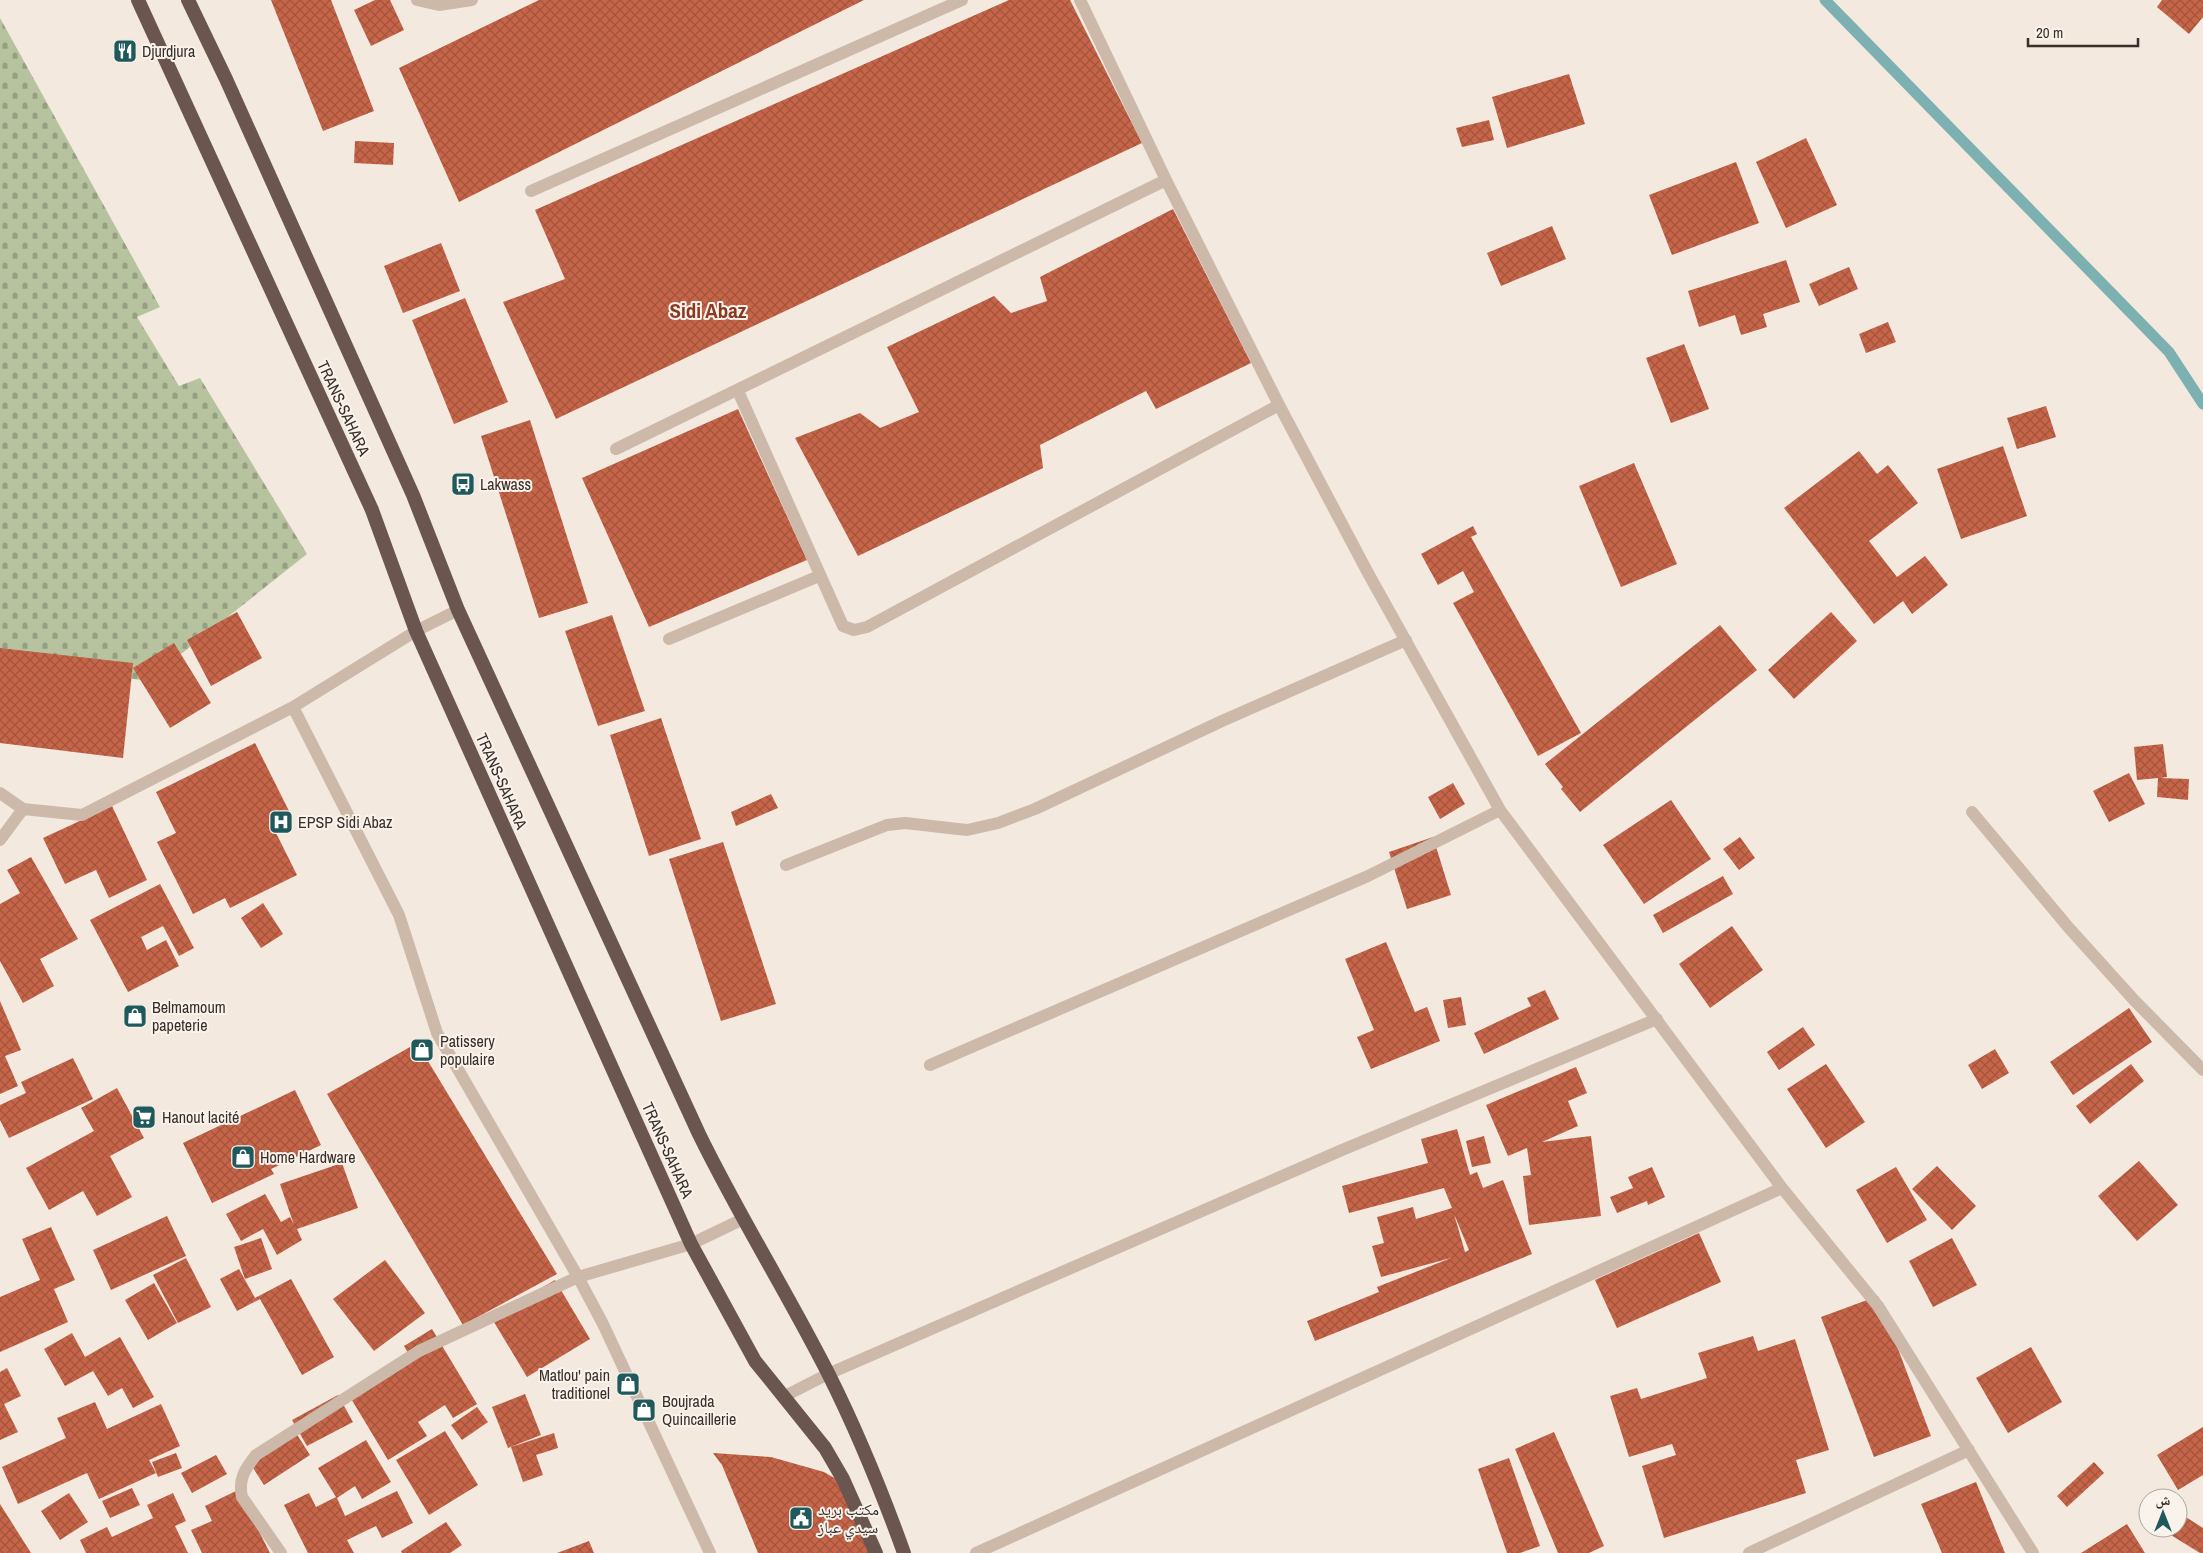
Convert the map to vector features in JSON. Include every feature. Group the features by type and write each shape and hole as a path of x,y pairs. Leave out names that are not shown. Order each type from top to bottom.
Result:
{"highway":[{"name":"TRANS-SAHARA","path":"138,0 372,510 416,631 691,1244 755,1361 825,1448 843,1479 876,1553"},
{"name":"TRANS-SAHARA","path":"188,0 226,79 413,495 458,610 699,1134 828,1374 866,1455 904,1553"}],"street":[{"path":"417,0 439,5 472,0"},
{"path":"531,191 962,0"},
{"path":"1080,0 1166,180 1279,405 1368,573 1500,810 1782,1188 1878,1306 2033,1553"},
{"path":"616,450 1166,180"},
{"path":"738,391 843,626 854,630 866,627 1279,405"},
{"path":"669,638 820,576"},
{"path":"0,793 23,809 82,816 293,707 416,631 458,610"},
{"path":"786,865 887,825 905,823 967,830 998,823 1035,809 1222,721 1406,640"},
{"path":"293,707 399,916 437,1033 578,1277 603,1324 710,1553"},
{"path":"0,840 23,809"},
{"path":"930,1065 1368,876 1500,810"},
{"path":"1972,812 2069,928 2134,1000 2203,1070"},
{"path":"783,1397 828,1374 1342,1150 1656,1019"},
{"path":"976,1553 1782,1188"},
{"path":"281,1553 242,1498 239,1486 240,1478 256,1455 419,1351 578,1277 691,1244 743,1219"},
{"path":"1750,1553 1969,1450"}],"green space":[{"path":"0,18 160,307 137,317 179,386 200,378 307,554 147,681 0,659"}],"building":[{"path":"271,0 331,0 374,111 323,131"},
{"path":"375,0 390,0 404,30 371,46 354,10"},
{"path":"539,0 864,0 459,202 399,68"},
{"path":"1009,0 1070,0 1142,143 556,419 503,302 565,279 535,210"},
{"path":"2162,0 2203,0 2203,17 2189,34 2157,7"},
{"path":"1569,74 1585,124 1507,148 1492,97"},
{"path":"1489,120 1494,140 1462,147 1456,128"},
{"path":"1806,138 1837,205 1786,228 1756,162"},
{"path":"355,141 394,143 393,165 354,163"},
{"path":"1736,162 1759,223 1672,255 1649,195"},
{"path":"1173,209 1251,363 1156,409 1146,391 1040,445 1043,468 858,556 795,438 860,413 880,428 919,412 887,347 994,296 1011,313 1047,301 1040,277"},
{"path":"1552,226 1566,259 1501,286 1487,253"},
{"path":"441,243 460,291 403,313 384,266"},
{"path":"1786,260 1800,302 1763,314 1767,327 1741,335 1735,315 1699,327 1688,291"},
{"path":"1849,267 1858,289 1819,306 1809,284"},
{"path":"465,298 508,402 454,424 412,320"},
{"path":"1888,322 1896,342 1866,353 1859,334"},
{"path":"1684,344 1709,409 1671,423 1646,358"},
{"path":"2046,406 2056,437 2017,449 2007,418"},
{"path":"738,409 807,560 649,627 582,478"},
{"path":"530,420 588,603 539,618 481,436"},
{"path":"2003,446 2027,516 1961,539 1937,469"},
{"path":"1859,451 1877,474 1888,465 1918,503 1869,541 1897,577 1925,556 1948,585 1912,614 1903,601 1874,624 1784,508"},
{"path":"1634,463 1677,564 1621,587 1579,486"},
{"path":"1473,526 1477,534 1471,537 1581,733 1538,756 1453,603 1474,592 1463,571 1438,585 1421,554"},
{"path":"237,612 262,658 211,686 187,640"},
{"path":"1831,612 1857,641 1794,699 1768,670"},
{"path":"612,615 645,711 598,726 565,631"},
{"path":"1720,625 1757,670 1580,812 1561,789 1563,787 1545,764"},
{"path":"174,643 211,703 170,728 133,668"},
{"path":"0,648 133,663 123,758 0,743"},
{"path":"661,718 701,839 649,856 610,735"},
{"path":"255,743 293,819 274,829 297,875 230,908 225,898 193,914 157,842 176,833 156,792"},
{"path":"2163,744 2167,777 2160,778 2189,779 2188,800 2157,797 2158,778 2137,780 2134,747"},
{"path":"2129,773 2145,804 2109,822 2093,791"},
{"path":"1453,783 1465,804 1440,819 1428,797"},
{"path":"771,794 778,808 736,826 731,812"},
{"path":"1671,800 1711,859 1644,904 1603,845"},
{"path":"112,806 147,880 109,898 96,870 65,884 43,838"},
{"path":"1433,837 1451,895 1407,909 1389,852"},
{"path":"1740,837 1755,858 1739,870 1723,849"},
{"path":"723,842 776,1004 721,1021 669,859"},
{"path":"31,857 78,939 40,959 54,986 23,1003 0,961 0,904 20,893 7,870"},
{"path":"1723,876 1733,894 1663,933 1653,915"},
{"path":"160,884 194,948 179,956 163,926 141,937 147,950 166,940 179,966 128,992 90,920"},
{"path":"263,903 283,934 261,948 241,918"},
{"path":"1732,926 1763,970 1710,1008 1679,964"},
{"path":"1386,942 1415,1012 1427,1007 1440,1041 1371,1069 1357,1037 1374,1030 1345,959"},
{"path":"1545,990 1559,1019 1484,1054 1474,1033 1531,1006 1527,998"},
{"path":"1461,997 1466,1025 1448,1028 1443,1000"},
{"path":"0,1001 21,1050 5,1056 18,1086 0,1094"},
{"path":"2129,1008 2152,1042 2073,1095 2050,1062"},
{"path":"1803,1027 1815,1045 1779,1070 1767,1052"},
{"path":"417,1043 557,1274 463,1325 327,1094"},
{"path":"1995,1049 2009,1073 1982,1089 1968,1065"},
{"path":"73,1058 93,1099 9,1138 0,1120 0,1105 26,1093 21,1082"},
{"path":"1826,1064 1865,1122 1826,1148 1787,1089"},
{"path":"2131,1064 2144,1081 2090,1124 2076,1106"},
{"path":"1576,1067 1587,1093 1568,1101 1578,1126 1542,1142 1591,1136 1601,1216 1529,1225 1523,1176 1531,1175 1527,1148 1508,1156 1486,1105"},
{"path":"117,1088 144,1138 110,1156 132,1197 97,1216 83,1191 49,1210 26,1168 94,1131 81,1108"},
{"name":"Home Hardware","path":"295,1090 321,1145 271,1169 274,1174 212,1203 183,1143"},
{"path":"1457,1129 1470,1175 1477,1172 1483,1188 1503,1180 1532,1254 1315,1341 1307,1321 1379,1292 1377,1287 1451,1258 1381,1277 1372,1246 1384,1243 1377,1217 1413,1207 1416,1219 1452,1208 1444,1188 1349,1213 1342,1186 1428,1163 1421,1139","holes":["1454,1214 1469,1250 1465,1252"]},
{"path":"1484,1136 1491,1163 1472,1167 1466,1141"},
{"path":"2139,1161 2178,1205 2137,1241 2098,1196"},
{"path":"342,1163 358,1208 297,1229 302,1240 277,1255 263,1229 241,1241 226,1214 265,1194 281,1222 290,1217 294,1225 280,1184"},
{"path":"1937,1166 1976,1206 1952,1230 1912,1189"},
{"path":"1652,1167 1665,1197 1648,1205 1647,1201 1617,1213 1610,1197 1633,1188 1628,1177"},
{"path":"1896,1167 1927,1220 1887,1243 1856,1190"},
{"path":"167,1216 186,1256 111,1290 93,1250"},
{"path":"51,1227 75,1280 54,1289 68,1322 0,1352 0,1297 40,1280 22,1239"},
{"path":"1699,1233 1721,1282 1617,1328 1595,1280"},
{"path":"261,1238 272,1269 245,1279 234,1247"},
{"path":"1952,1238 1977,1285 1933,1307 1909,1261"},
{"path":"186,1258 211,1307 178,1323 153,1275"},
{"path":"385,1260 425,1313 374,1351 333,1299"},
{"path":"239,1269 255,1298 291,1279 334,1357 302,1375 260,1299 237,1311 220,1279"},
{"path":"555,1280 590,1339 527,1377 491,1317"},
{"path":"154,1283 177,1323 148,1340 125,1300"},
{"path":"1878,1296 1931,1436 1874,1457 1821,1317"},
{"path":"432,1329 477,1404 453,1418 445,1405 418,1422 427,1436 388,1460 347,1392 409,1355 404,1346"},
{"path":"72,1333 85,1357 120,1337 154,1397 133,1408 122,1388 108,1396 93,1371 65,1386 44,1349"},
{"path":"1753,1336 1758,1351 1795,1339 1829,1450 1796,1460 1806,1493 1664,1538 1642,1466 1676,1455 1672,1444 1629,1457 1610,1396 1637,1388 1641,1399 1707,1378 1698,1353"},
{"path":"2031,1347 2062,1402 2008,1433 1976,1378"},
{"path":"7,1368 21,1396 4,1404 18,1432 0,1440 0,1372"},
{"path":"525,1394 541,1435 508,1448 492,1407"},
{"path":"338,1395 353,1422 307,1446 292,1420"},
{"path":"95,1402 107,1429 161,1404 180,1446 149,1460 156,1473 99,1499 87,1473 18,1504 2,1467 66,1438 57,1418"},
{"path":"477,1407 488,1422 462,1440 451,1425"},
{"path":"2203,1427 2203,1475 2181,1488 2177,1488 2157,1455"},
{"path":"294,1430 310,1455 264,1485 248,1460"},
{"path":"445,1431 478,1485 429,1515 396,1460"},
{"path":"1554,1432 1604,1546 1589,1553 1558,1553 1515,1449"},
{"path":"554,1433 558,1448 536,1455 543,1475 523,1482 511,1447"},
{"path":"366,1440 391,1482 362,1499 355,1486 337,1498 345,1516 397,1491 413,1523 382,1538 376,1526 347,1540 354,1553 308,1553 284,1505 309,1493 316,1507 336,1497 318,1468"},
{"path":"176,1453 182,1468 158,1477 152,1462"},
{"name":"مكتب بريد سيدي عباز","path":"713,1453 771,1457 824,1472 843,1483 872,1553 758,1553 722,1465"},
{"path":"216,1455 227,1474 192,1493 181,1473"},
{"path":"1509,1458 1540,1546 1520,1553 1507,1553 1478,1469"},
{"path":"2094,1462 2104,1473 2067,1507 2057,1496"},
{"path":"1976,1482 2005,1553 1942,1553 1921,1504"},
{"path":"132,1488 140,1505 110,1518 102,1501"},
{"path":"238,1490 270,1553 202,1553 191,1530 212,1521 205,1506"},
{"path":"69,1493 88,1522 60,1540 41,1511"},
{"path":"173,1493 186,1521 175,1526 188,1553 86,1553 80,1540 107,1527 112,1537 153,1518 147,1505"},
{"path":"0,1504 31,1553 0,1553"},
{"path":"2188,1518 2203,1528 2203,1553 2176,1538 2188,1538"},
{"path":"446,1522 462,1545 450,1553 402,1553 401,1551"},
{"path":"2127,1524 2145,1553 2081,1553"},
{"path":"589,1541 594,1553 557,1553"}],"waterway":[{"path":"1825,0 2169,352 2203,404"}],"place":[{"name":"Djurdjura","path":"125,51"},
{"name":"Lakwass","path":"463,484"},
{"name":"EPSP Sidi Abaz","path":"281,822"},
{"name":"Belmamoum papeterie","path":"135,1016"},
{"name":"Patissery populaire","path":"422,1050"},
{"name":"Hanout lacité","path":"144,1117"},
{"name":"Home Hardware","path":"243,1157"},
{"name":"Matlou' pain traditionel","path":"628,1384"},
{"name":"Boujrada Quincaillerie","path":"644,1410"},
{"name":"مكتب بريد سيدي عباز","path":"801,1518"}],"district":[{"name":"Sidi Abaz","path":"708,310"}]}
